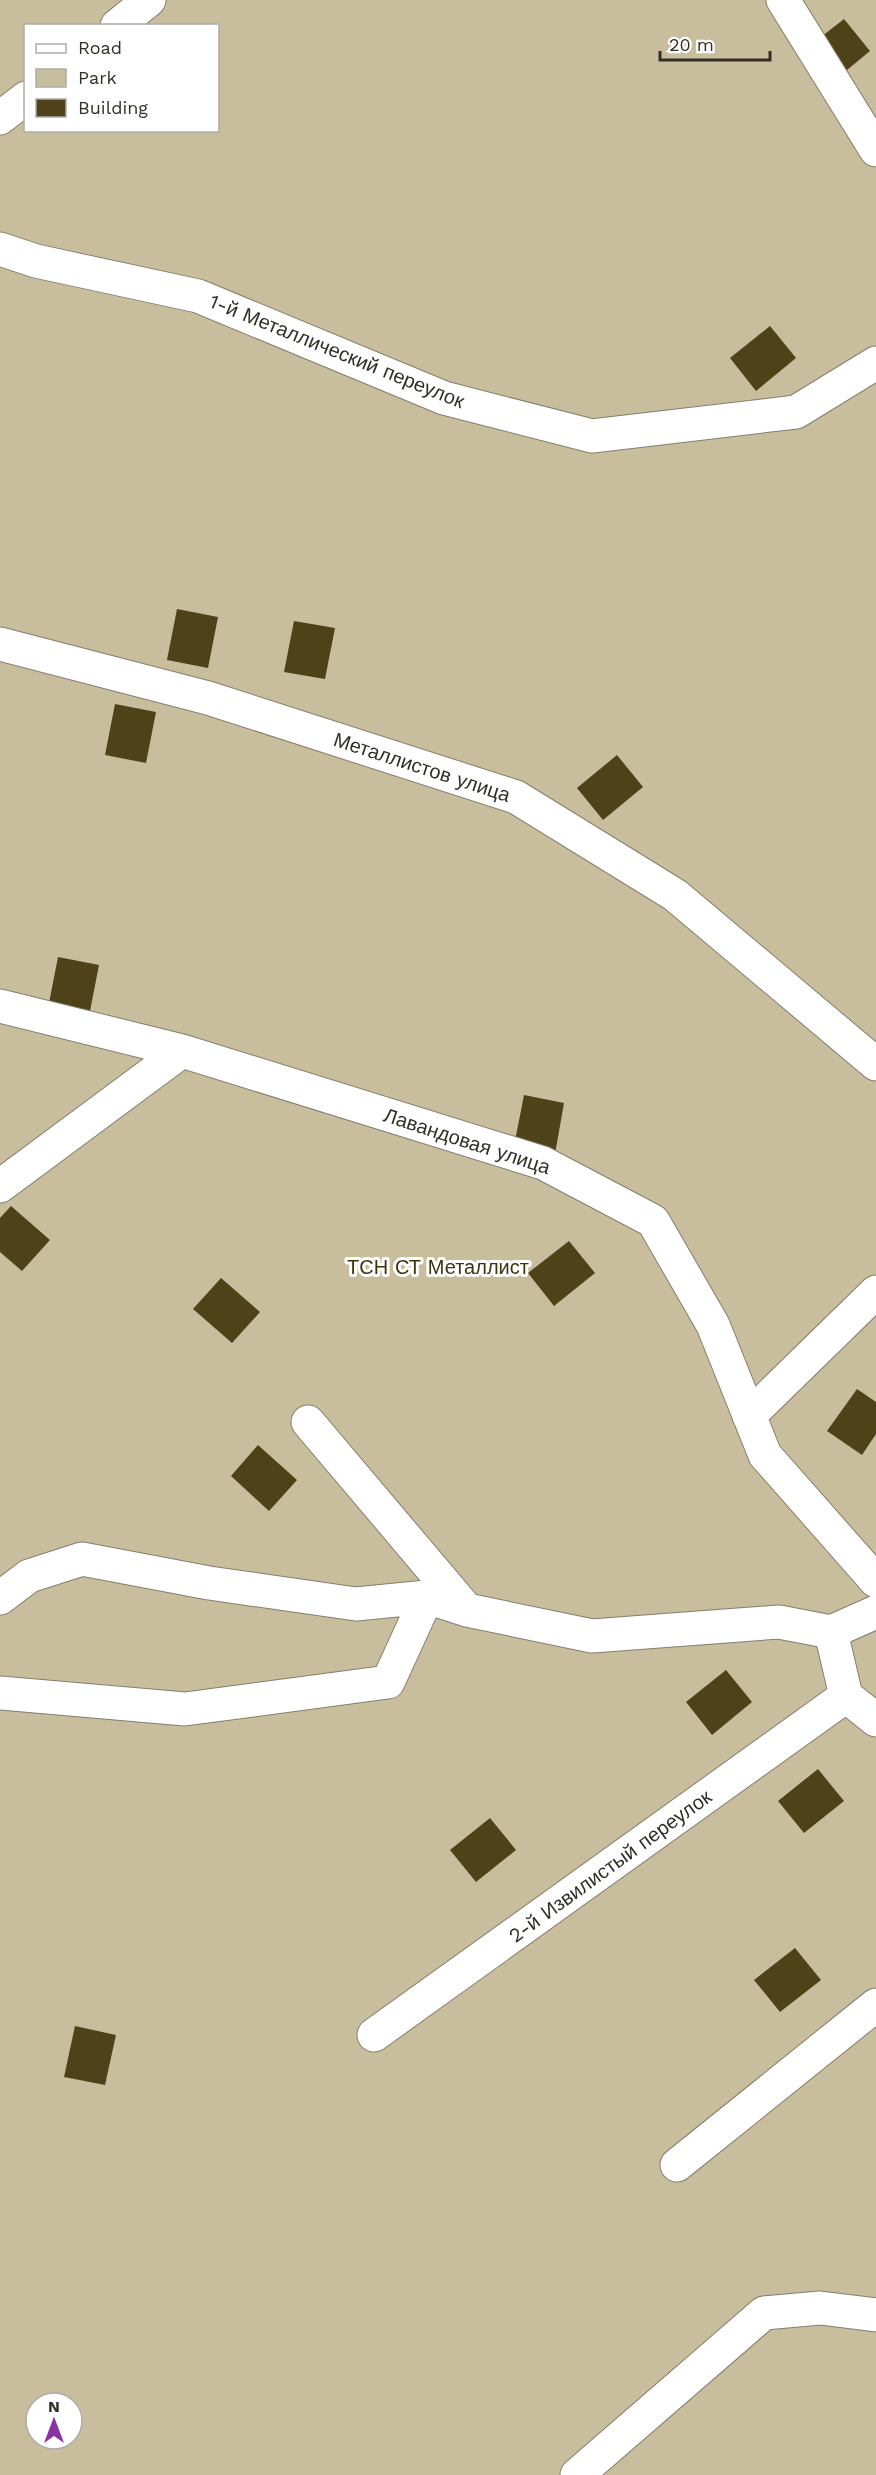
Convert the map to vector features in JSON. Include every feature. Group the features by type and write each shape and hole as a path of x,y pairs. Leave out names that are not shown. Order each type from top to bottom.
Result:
{"street":[{"path":"119,24 149,0"},
{"path":"783,0 876,150"},
{"path":"0,118 24,100"},
{"name":"1-й Металлический переулок","path":"0,249 36,261 198,296 444,398 592,436 796,412 876,363"},
{"name":"Металлистов улица","path":"0,644 208,698 516,797 675,895 876,1064"},
{"name":"Лавандовая улица","path":"0,1006 182,1051 543,1163 652,1221 713,1325 765,1455 876,1581"},
{"path":"0,1186 182,1051"},
{"path":"749,1416 876,1292"},
{"path":"308,1422 467,1610"},
{"path":"0,1598 29,1576 82,1558 208,1583 356,1604 427,1597 467,1610 592,1636 779,1622 831,1632 876,1612"},
{"path":"0,1693 185,1709 388,1682 427,1597"},
{"path":"831,1632 846,1696 876,1720"},
{"name":"2-й Извилистый переулок","path":"374,2035 846,1696"},
{"path":"677,2165 876,2005"},
{"path":"577,2475 764,2313 820,2308 876,2315"}],"green space":[{"name":"ТСН СТ Металлист","path":"0,0 876,0 876,2475 0,2475"}],"building":[{"path":"844,19 870,51 830,84 803,51"},
{"path":"770,326 796,358 756,391 730,358"},
{"path":"177,609 218,617 208,668 167,660"},
{"path":"294,621 335,628 325,679 284,672"},
{"path":"115,704 156,712 146,763 105,755"},
{"path":"617,755 643,787 603,820 577,788"},
{"path":"58,957 99,965 89,1016 48,1008"},
{"path":"524,1095 564,1103 555,1154 514,1146"},
{"path":"11,1206 50,1240 22,1271 0,1252 0,1218"},
{"path":"569,1241 595,1273 554,1306 528,1273"},
{"path":"221,1278 260,1312 232,1343 193,1309"},
{"path":"857,1389 876,1402 876,1434 862,1455 827,1431"},
{"path":"258,1445 297,1480 269,1511 231,1476"},
{"path":"726,1670 752,1702 712,1735 686,1702"},
{"path":"818,1769 844,1801 804,1833 778,1801"},
{"path":"490,1818 516,1850 476,1882 450,1850"},
{"path":"795,1948 821,1980 780,2012 754,1980"},
{"path":"75,2026 116,2035 105,2085 64,2077"}]}
